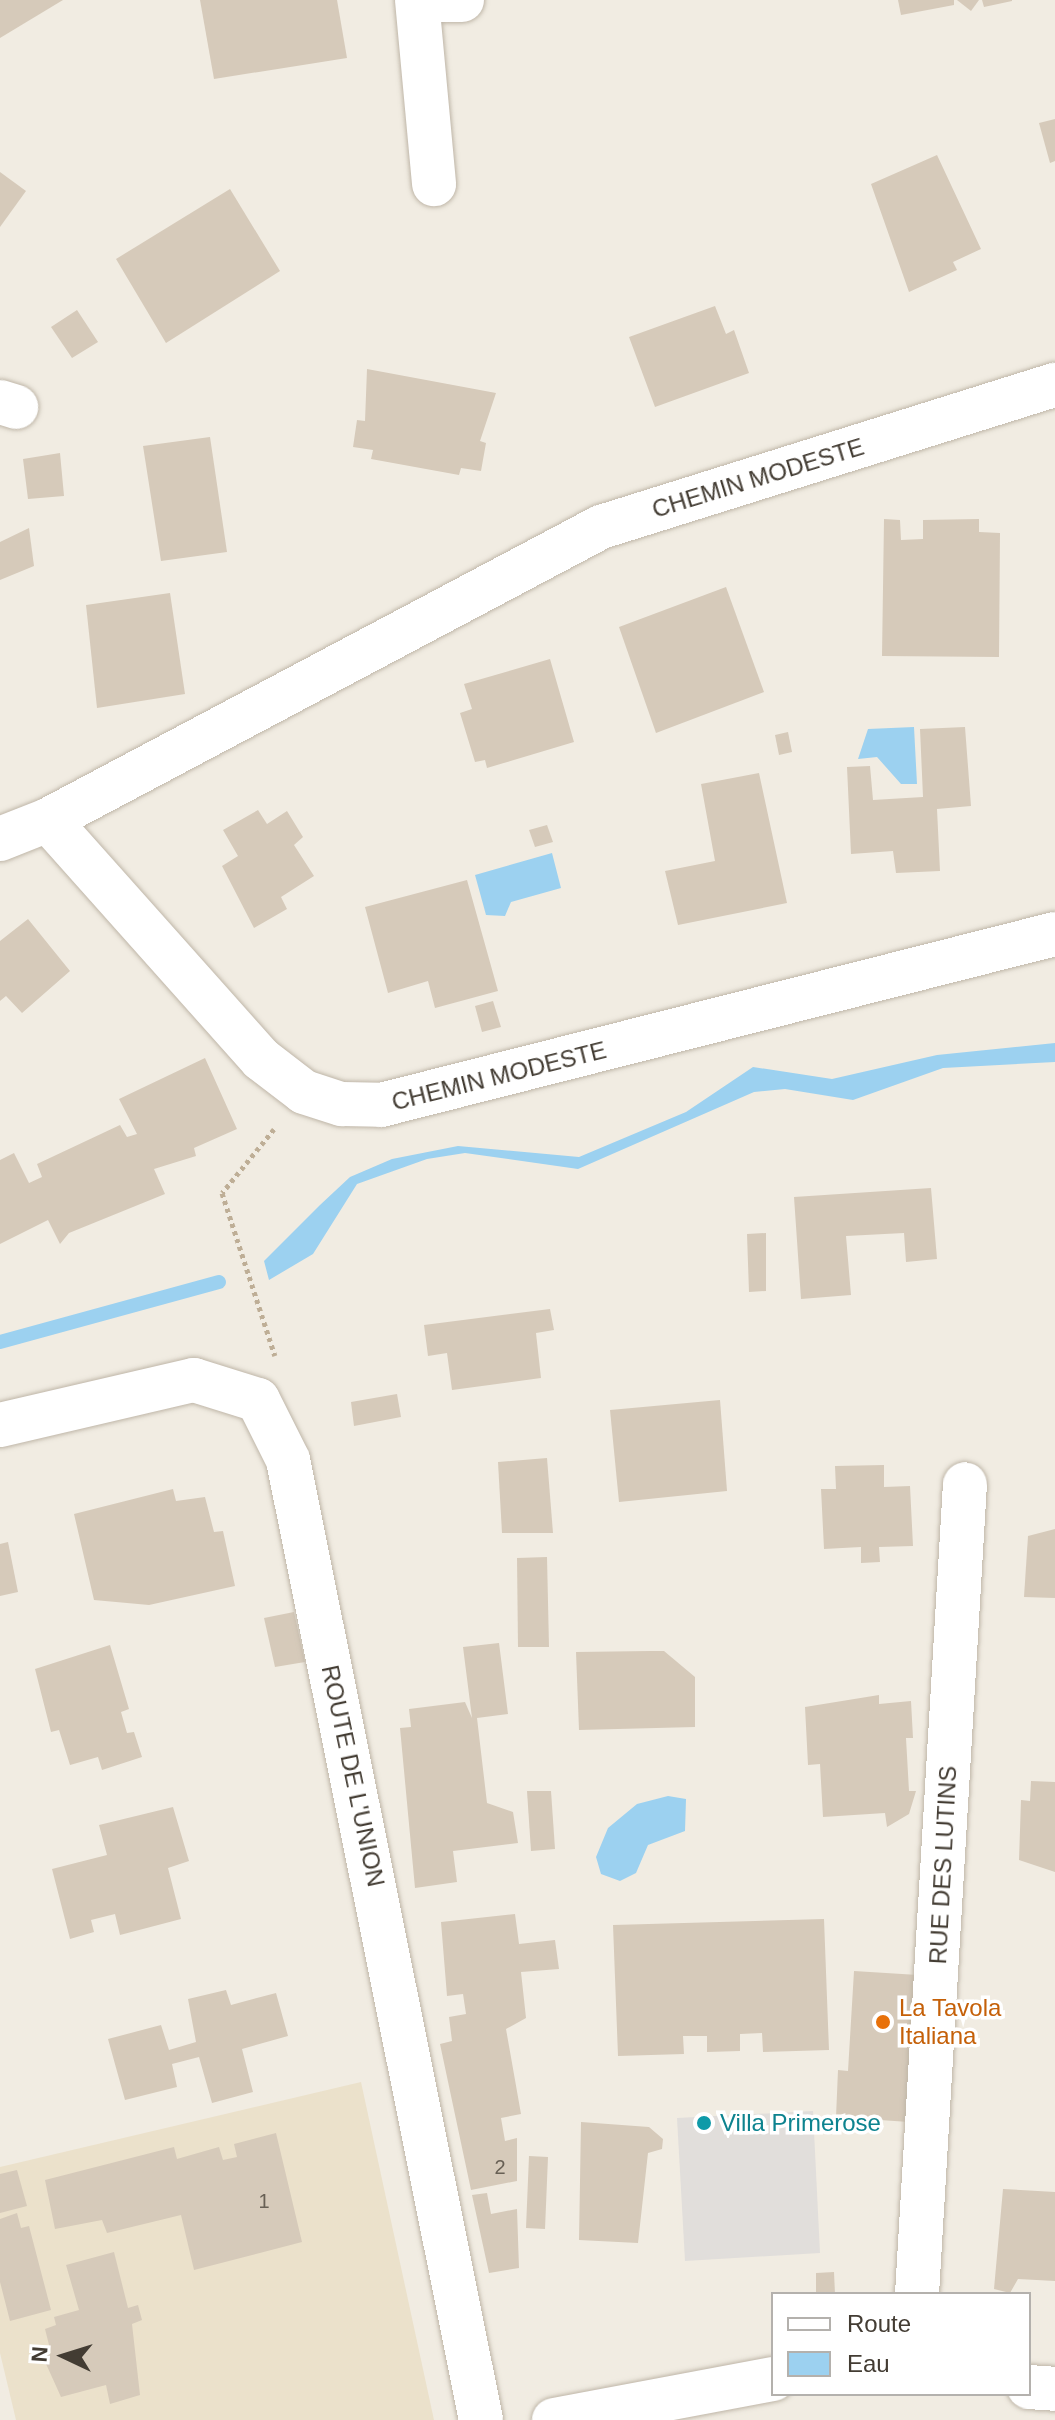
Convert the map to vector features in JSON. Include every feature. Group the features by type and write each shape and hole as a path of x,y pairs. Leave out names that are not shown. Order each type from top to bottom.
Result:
{"street":[{"path":"434,184 418,0 462,0"},
{"name":"CHEMIN MODESTE","path":"0,839 48,820 601,527 1055,385"},
{"name":"CHEMIN MODESTE","path":"48,820 261,1059 304,1092 381,1105 1055,934"},
{"name":"ROUTE DE L'UNION","path":"0,1425 194,1380 258,1400 288,1460 481,2420"},
{"name":"RUE DES LUTINS","path":"917,2292 965,1484"},
{"path":"554,2420 771,2379"},
{"path":"1031,2387 1055,2389"}],"path":[{"path":"277,1370 222,1193 304,1092"}],"shaded area":[{"path":"361,2082 434,2420 16,2420 0,2353 0,2167"},
{"path":"813,2111 820,2253 685,2261 677,2118"}],"water":[{"path":"914,727 917,784 901,784 877,757 858,759 868,729"},
{"path":"552,853 561,888 511,902 505,916 486,915 475,875"},
{"path":"1055,1043 1055,1062 943,1068 853,1100 785,1089 754,1092 578,1169 465,1153 427,1159 357,1184 313,1254 269,1280 264,1261 320,1205 350,1177 392,1159 458,1146 579,1157 686,1112 753,1067 832,1079 937,1055"},
{"path":"668,1796 686,1799 685,1831 648,1845 636,1873 620,1881 601,1874 596,1857 608,1828 637,1804"}],"building":[{"path":"0,0 63,0 0,38"},
{"path":"200,0 337,0 347,58 214,79"},
{"path":"898,0 954,0 954,5 901,15"},
{"path":"957,0 979,0 971,11"},
{"path":"982,0 1012,0 1012,1 984,7"},
{"path":"1055,119 1055,161 1050,163 1039,123"},
{"path":"937,155 981,249 953,262 957,270 909,292 871,184"},
{"path":"0,172 26,191 0,227"},
{"path":"230,189 280,271 166,343 116,259"},
{"path":"715,306 726,334 734,330 749,373 655,407 629,337"},
{"path":"77,310 98,342 72,358 51,327"},
{"path":"367,369 496,393 480,441 486,443 481,471 461,468 459,475 371,459 373,450 353,447 357,420 365,421"},
{"path":"210,437 227,552 161,561 143,446"},
{"path":"60,453 64,496 28,499 23,459"},
{"path":"884,519 900,520 901,540 923,539 923,520 979,519 979,532 1000,533 999,657 882,656"},
{"path":"29,528 34,566 0,580 0,542"},
{"path":"726,587 764,692 656,733 619,627"},
{"path":"170,593 185,694 97,708 86,605"},
{"path":"550,659 574,742 487,768 485,760 475,762 460,713 472,709 464,684"},
{"path":"965,727 971,806 937,809 940,871 896,873 893,851 851,854 847,767 870,766 873,800 923,797 920,729"},
{"path":"788,732 792,752 779,755 775,735"},
{"path":"759,773 787,903 678,925 665,871 715,861 701,784"},
{"path":"258,810 267,824 287,811 303,837 294,845 314,876 281,897 287,909 254,928 222,866 238,856 223,830"},
{"path":"547,825 553,842 535,847 529,830"},
{"path":"467,880 498,991 435,1008 428,981 388,993 365,907"},
{"path":"28,919 70,971 22,1013 6,996 0,1001 0,941"},
{"path":"493,1001 501,1027 482,1032 475,1006"},
{"path":"205,1058 237,1129 194,1148 196,1156 154,1169 165,1194 69,1233 60,1244 48,1220 0,1244 0,1160 14,1153 29,1183 42,1177 37,1164 120,1125 127,1137 137,1134 119,1099"},
{"path":"931,1188 937,1259 906,1262 904,1233 846,1236 851,1295 801,1299 794,1197"},
{"path":"766,1233 766,1291 749,1292 747,1234"},
{"path":"550,1309 554,1330 536,1333 541,1378 452,1390 447,1353 428,1356 424,1325"},
{"path":"397,1394 401,1417 354,1426 351,1402"},
{"path":"720,1400 727,1491 619,1502 610,1410"},
{"path":"547,1458 553,1533 502,1533 498,1462"},
{"path":"884,1465 884,1487 910,1486 913,1546 879,1547 880,1562 861,1563 861,1547 824,1549 821,1489 836,1489 835,1466"},
{"path":"173,1489 176,1501 205,1497 214,1532 223,1531 235,1586 149,1605 94,1600 74,1514"},
{"path":"1055,1529 1055,1598 1024,1597 1028,1536"},
{"path":"8,1542 18,1592 0,1596 0,1544"},
{"path":"547,1557 549,1647 518,1647 517,1558"},
{"path":"294,1612 305,1662 275,1667 264,1618"},
{"path":"499,1643 508,1714 477,1718 487,1803 513,1812 518,1843 453,1851 457,1882 415,1888 400,1728 411,1727 409,1709 465,1702 472,1718 463,1647"},
{"path":"110,1645 129,1709 121,1712 127,1733 134,1732 142,1757 102,1770 98,1757 70,1765 59,1730 51,1732 35,1669"},
{"path":"664,1651 695,1677 695,1727 579,1730 576,1652"},
{"path":"879,1695 879,1704 911,1701 913,1738 906,1738 909,1791 916,1791 909,1814 887,1827 885,1813 823,1817 820,1764 808,1765 805,1707"},
{"path":"1031,1781 1055,1782 1055,1872 1019,1860 1021,1800 1030,1801"},
{"path":"527,1791 551,1791 555,1849 531,1851"},
{"path":"173,1807 189,1861 168,1868 181,1919 120,1935 115,1914 91,1920 94,1932 70,1939 52,1869 107,1855 99,1825"},
{"path":"515,1914 519,1944 555,1940 559,1969 521,1972 526,2018 506,2029 521,2114 501,2118 505,2141 517,2138 517,2181 471,2190 440,2044 452,2041 449,2017 466,2014 463,1994 447,1996 441,1922"},
{"path":"824,1919 829,2050 763,2052 762,2033 740,2034 740,2051 707,2052 707,2036 683,2036 684,2054 618,2056 613,1925"},
{"name":"La Tavola Italiana","path":"854,1971 918,1975 909,2122 836,2117 838,2070 848,2071"},
{"path":"226,1990 231,2005 276,1993 288,2036 242,2049 253,2092 212,2103 199,2057 172,2064 177,2087 125,2100 108,2039 161,2025 169,2050 196,2042 188,1999"},
{"path":"581,2122 649,2127 663,2139 662,2149 648,2153 638,2243 579,2240"},
{"path":"276,2133 302,2242 194,2270 181,2215 107,2233 102,2220 55,2229 45,2180 174,2147 177,2159 219,2147 223,2160 237,2157 234,2144"},
{"path":"529,2156 548,2157 545,2229 526,2228"},
{"path":"17,2170 27,2206 0,2213 0,2174"},
{"path":"1003,2189 1055,2192 1055,2281 1018,2279 1011,2292 994,2289"},
{"path":"487,2193 491,2214 517,2209 519,2268 489,2273 472,2195"},
{"path":"17,2213 21,2228 29,2226 51,2310 10,2321 0,2282 0,2219"},
{"path":"114,2252 128,2308 138,2305 142,2320 132,2324 140,2395 110,2404 106,2385 61,2397 42,2355 51,2353 45,2329 56,2325 54,2317 79,2310 66,2265"},
{"path":"834,2272 835,2292 816,2292 816,2273"}],"waterway":[{"path":"0,1342 219,1282"}],"place":[{"name":"La Tavola Italiana","path":"883,2022"},
{"name":"Villa Primerose","path":"704,2123"}]}
